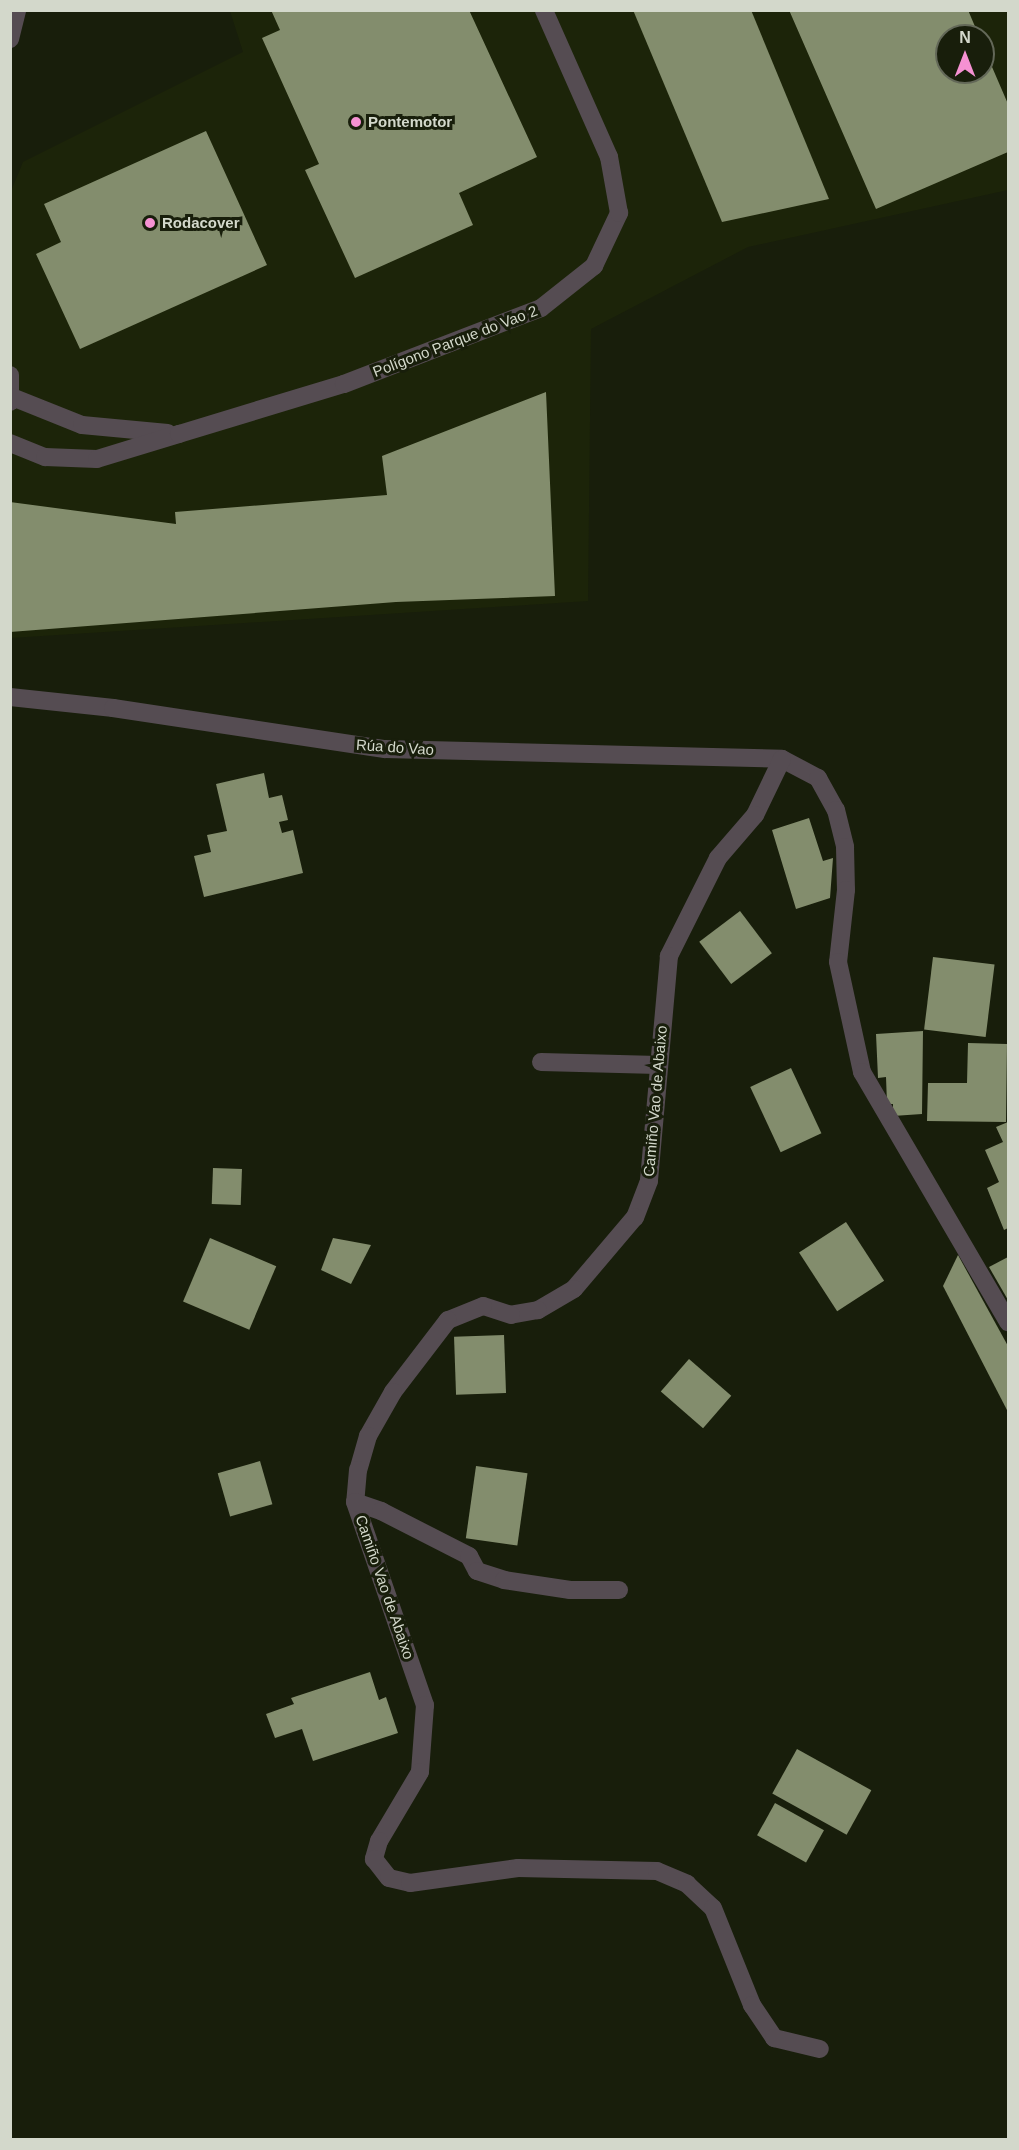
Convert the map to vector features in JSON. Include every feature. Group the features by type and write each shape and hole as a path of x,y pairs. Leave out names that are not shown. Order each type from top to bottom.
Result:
{"street":[{"path":"10,39 17,10"},
{"name":"Polígono Parque do Vao 2","path":"10,443 45,457 97,459 344,384 541,308 594,266 619,213 609,157 544,10"},
{"path":"10,375 11,400 82,425 179,434"},
{"name":"Rúa do Vao","path":"10,697 113,708 385,749 782,759"},
{"path":"782,759 818,778 836,810 846,890 838,962 862,1072 1008,1322"},
{"name":"Camiño Vao de Abaixo","path":"782,759 755,815 718,858 669,956 649,1180 634,1217 574,1289 538,1310 511,1315 483,1306 448,1320 393,1392 368,1436 358,1470 355,1502 425,1705 420,1772 379,1841 374,1859 389,1878 410,1883 518,1868 657,1871 687,1884 713,1908 752,2005 774,2038 820,2049"},
{"path":"541,1062 658,1065"},
{"path":"355,1502 381,1511 469,1556 477,1571 495,1577 570,1590 619,1590"}],"shaded area":[{"path":"230,11 1008,11 1008,190 748,247 591,329 588,601 11,638 11,191 23,162 243,52"}],"building":[{"path":"271,10 469,10 537,157 459,193 473,225 355,278 305,170 319,164 262,38 280,30"},
{"path":"633,10 751,10 829,199 722,222"},
{"path":"789,10 968,10 974,24 935,24 935,84 995,84 995,74 1008,104 1008,152 876,209"},
{"name":"Rodacover","path":"206,131 267,265 80,349 36,254 61,242 44,204"},
{"path":"546,392 555,596 396,602 10,632 10,502 176,524 175,512 387,495 382,456"},
{"path":"264,773 269,798 282,795 288,820 279,822 282,833 293,830 303,873 204,897 194,856 211,852 207,835 227,831 216,784"},
{"path":"809,818 823,861 833,858 830,898 796,909 772,830"},
{"path":"740,911 772,953 731,984 699,942"},
{"path":"933,957 995,965 986,1037 924,1029"},
{"path":"923,1031 922,1114 893,1116 893,1104 887,1104 886,1077 878,1078 876,1034"},
{"path":"968,1043 1007,1044 1006,1122 927,1121 928,1083 967,1083"},
{"path":"791,1068 821,1133 781,1152 750,1087"},
{"path":"1008,1122 1008,1228 1004,1230 987,1188 999,1182 985,1150 1003,1142 996,1127"},
{"path":"213,1168 242,1169 241,1205 212,1204"},
{"path":"846,1222 884,1281 837,1311 799,1252"},
{"path":"210,1238 276,1266 249,1330 183,1302"},
{"path":"333,1238 371,1245 351,1284 321,1270"},
{"path":"958,1255 1008,1346 1008,1412 943,1286"},
{"path":"1008,1257 1008,1300 989,1267"},
{"path":"504,1335 506,1393 456,1395 454,1337"},
{"path":"689,1359 731,1396 703,1428 661,1391"},
{"path":"260,1461 272,1504 230,1516 218,1473"},
{"path":"476,1466 527,1473 517,1546 466,1538"},
{"path":"370,1672 379,1700 386,1697 398,1733 313,1761 302,1729 275,1738 266,1714 294,1704 291,1698"},
{"path":"797,1749 871,1790 847,1835 772,1794"},
{"path":"775,1803 824,1830 806,1863 757,1835"}],"place":[{"name":"Pontemotor","path":"356,122"},
{"name":"Rodacover","path":"150,223"}]}
